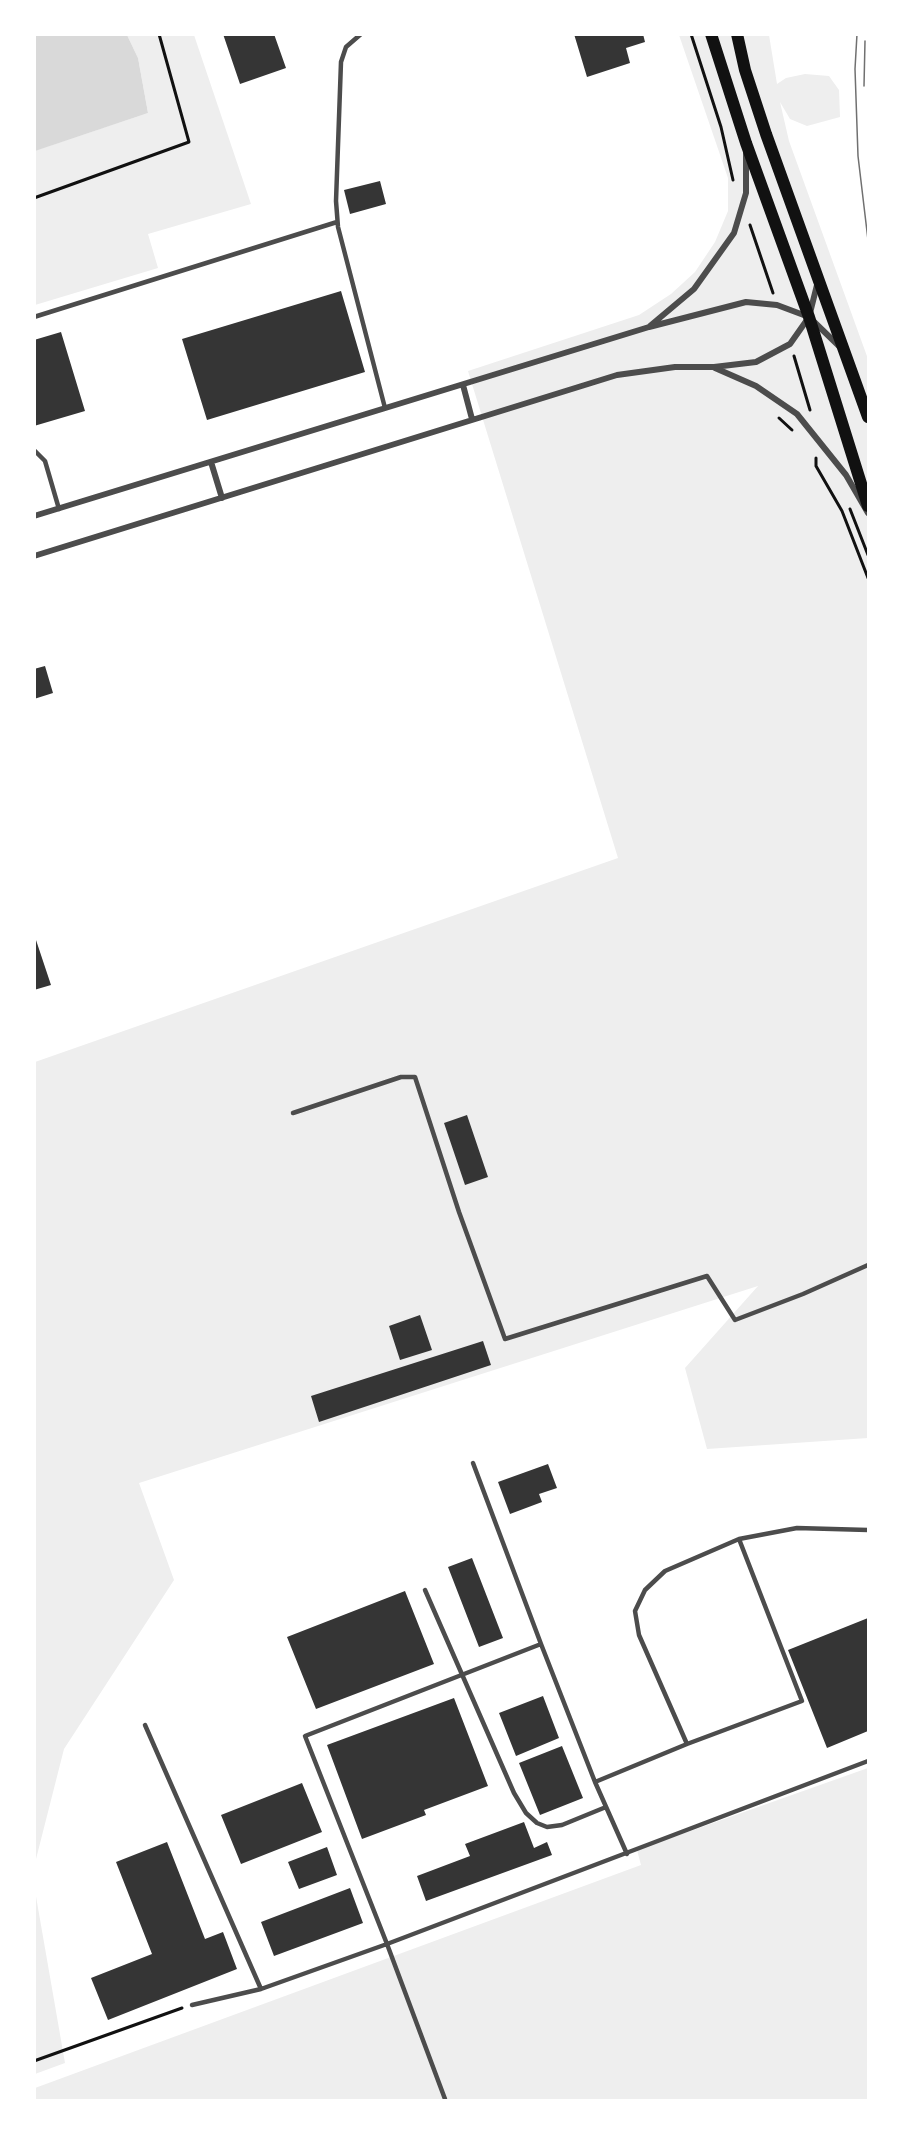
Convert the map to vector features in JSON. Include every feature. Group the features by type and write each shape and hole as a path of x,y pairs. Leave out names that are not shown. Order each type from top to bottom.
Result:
{"main road":[{"path":"711,34 746,143 809,317 868,506"},
{"path":"737,34 745,70 765,134 868,417"}],"street":[{"path":"649,327 694,289 734,233 746,193 746,143"},
{"path":"34,556 617,375 675,367 714,367 756,362 790,344 809,317 818,277"},
{"path":"34,516 649,327 746,302 777,305 809,317 847,355"},
{"path":"714,367 756,386 797,414 846,475 868,513"},
{"path":"463,385 472,419"},
{"path":"211,462 222,498"}],"lane":[{"path":"361,34 346,47 341,62 337,222 385,408"},
{"path":"34,317 337,222"},
{"path":"34,450 45,461 59,509"},
{"path":"293,1113 401,1077 414,1077 505,1339 707,1276 735,1320 803,1294 868,1265"},
{"path":"473,1463 595,1782 627,1854"},
{"path":"687,1744 639,1635 635,1611 645,1590 665,1571 739,1539 797,1528 868,1530"},
{"path":"595,1782 687,1744 802,1701 739,1539"},
{"path":"425,1590 514,1793 526,1813 537,1823 547,1827 562,1825 606,1807"},
{"path":"444,2099 387,1944 305,1736 541,1644"},
{"path":"145,1725 261,1989"},
{"path":"192,2005 261,1989 387,1944 868,1761"}],"path":[{"path":"34,198 189,142 159,34"},
{"path":"691,34 721,127 732,178 777,305"},
{"path":"790,344 816,426 815,435"},
{"path":"775,414 800,436"},
{"path":"821,460 816,451 816,466 842,511 868,578"},
{"path":"848,504 868,555"},
{"path":"34,2061 192,2005"}],"shaded area":[{"path":"34,35 127,35 138,58 148,113 35,151"},
{"path":"127,35 194,35 251,204 148,234 158,268 35,305 34,151 148,113 138,58"},
{"path":"679,35 769,35 777,84 786,78 805,74 829,76 839,90 840,117 807,126 790,119 780,102 789,141 868,359 868,1438 707,1449 685,1368 758,1286 139,1483 174,1580 64,1749 35,1863 35,1062 618,858 468,371 639,315 671,294 695,272 715,242 728,211 728,178"},
{"path":"868,1768 868,2100 35,2100 35,2088 641,1865 637,1850"},
{"path":"34,1885 65,2063 35,2074 34,2074"}],"building":[{"path":"223,34 274,34 286,68 240,84"},
{"path":"574,34 643,34 645,42 626,48 630,63 587,77"},
{"path":"380,181 386,204 350,214 344,190"},
{"path":"341,291 365,372 207,420 182,339"},
{"path":"61,332 85,411 34,426 34,340"},
{"path":"45,666 53,693 34,699 34,669"},
{"path":"34,934 51,985 34,990"},
{"path":"467,1115 488,1177 465,1185 444,1123"},
{"path":"420,1315 432,1350 400,1360 389,1326"},
{"path":"483,1341 491,1365 319,1422 311,1396"},
{"path":"548,1464 557,1488 539,1494 542,1502 510,1514 498,1482"},
{"path":"472,1558 503,1638 479,1647 448,1567"},
{"path":"405,1591 434,1664 316,1709 287,1637"},
{"path":"868,1618 868,1731 827,1748 788,1650"},
{"path":"543,1696 559,1738 516,1756 499,1713"},
{"path":"454,1698 488,1786 424,1810 426,1815 362,1839 327,1745"},
{"path":"562,1746 583,1798 540,1815 519,1763"},
{"path":"302,1783 322,1832 241,1864 221,1815"},
{"path":"524,1822 534,1848 547,1842 552,1855 426,1901 417,1876 470,1856 465,1844"},
{"path":"167,1842 205,1939 223,1932 237,1969 108,2020 91,1978 152,1954 116,1862"},
{"path":"327,1847 337,1875 299,1889 288,1862"},
{"path":"350,1888 363,1923 274,1956 261,1922"}],"tram line":[{"path":"857,34 855,69 858,156 868,240"},
{"path":"864,86 865,41"}]}
